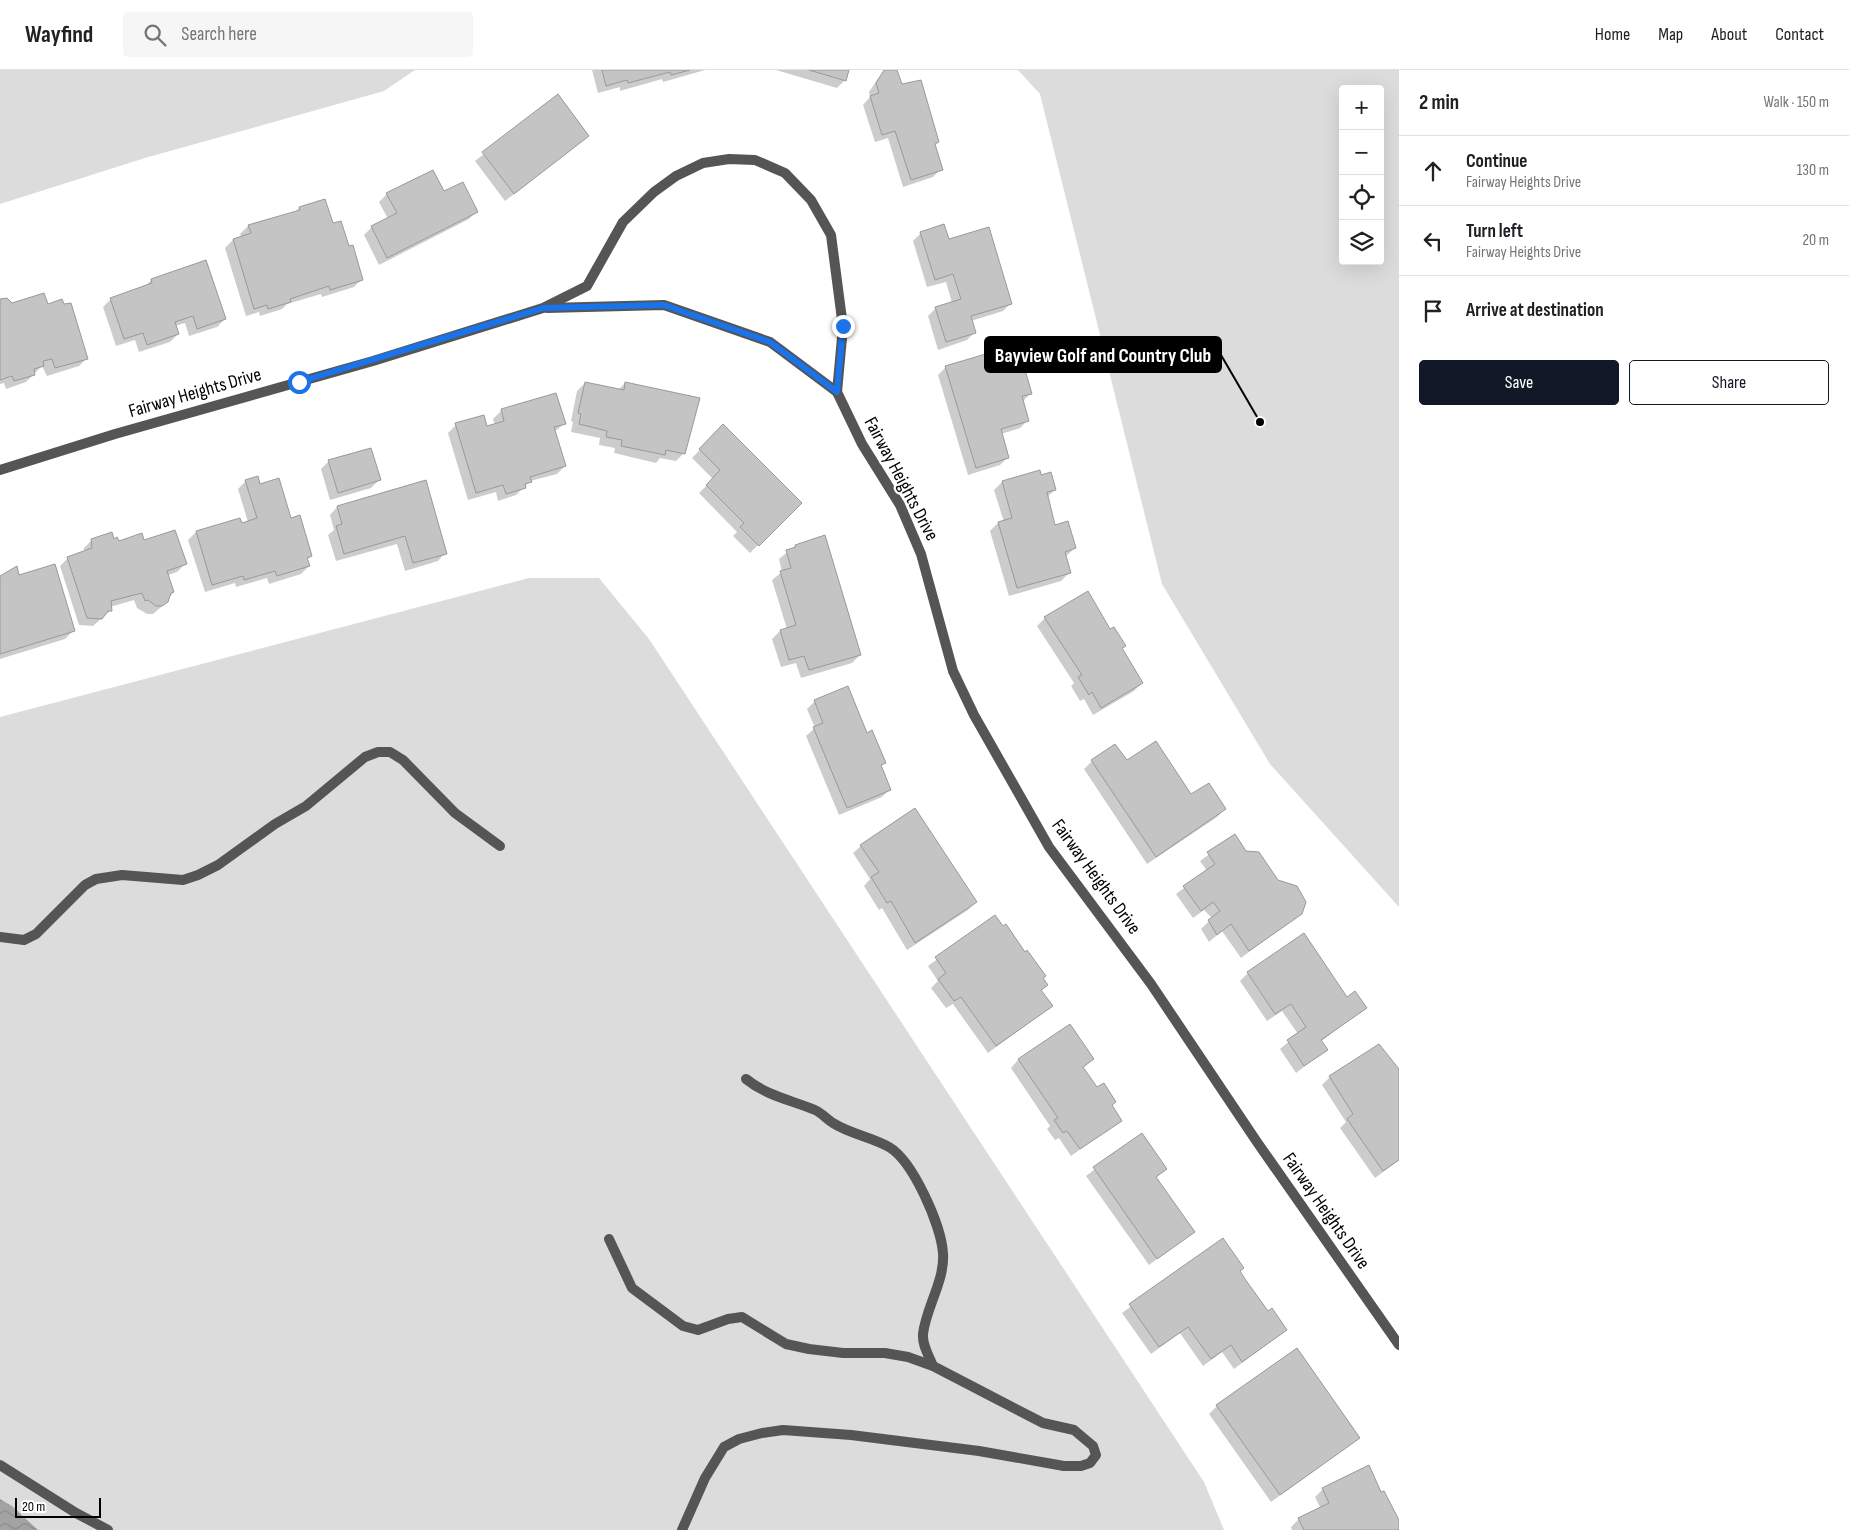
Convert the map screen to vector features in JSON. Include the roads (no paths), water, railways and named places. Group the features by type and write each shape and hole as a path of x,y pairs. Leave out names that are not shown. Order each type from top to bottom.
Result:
{"street":[{"name":"Fairway Heights Drive","path":"0,470 115,434 373,361 543,308 587,286 623,222 654,192 676,176 703,163 729,159 755,160 785,173 810,200 832,235 843,326 837,392"},
{"name":"Fairway Heights Drive","path":"543,308 664,305 770,342 837,392 862,444 900,506 921,554 953,671 974,715 1031,816 1050,847 1151,984 1257,1142 1399,1345"},
{"path":"0,937 24,940 36,934 85,885 96,879 122,876 183,880 198,876 218,865 275,824 306,806 365,757 378,752 390,752 403,760 455,813 500,846"},
{"path":"746,1079 760,1091 818,1111 833,1123 888,1147 901,1157 923,1195 936,1226 943,1253 939,1281 923,1335 926,1349 934,1366"},
{"path":"609,1239 632,1288 683,1326 698,1330 728,1319 742,1317 786,1344 843,1353 885,1353 908,1357 934,1366 1043,1424 1074,1430 1093,1446 1096,1455 1086,1465 1064,1466 979,1452 851,1435 783,1430 762,1433 739,1439 724,1447 705,1478 682,1530"},
{"path":"0,1465 76,1513 108,1530"}],"water":[{"path":"0,1499 12,1506 38,1530 0,1530"}],"place":[{"name":"Bayview Golf and Country Club","path":"1260,422"}]}
